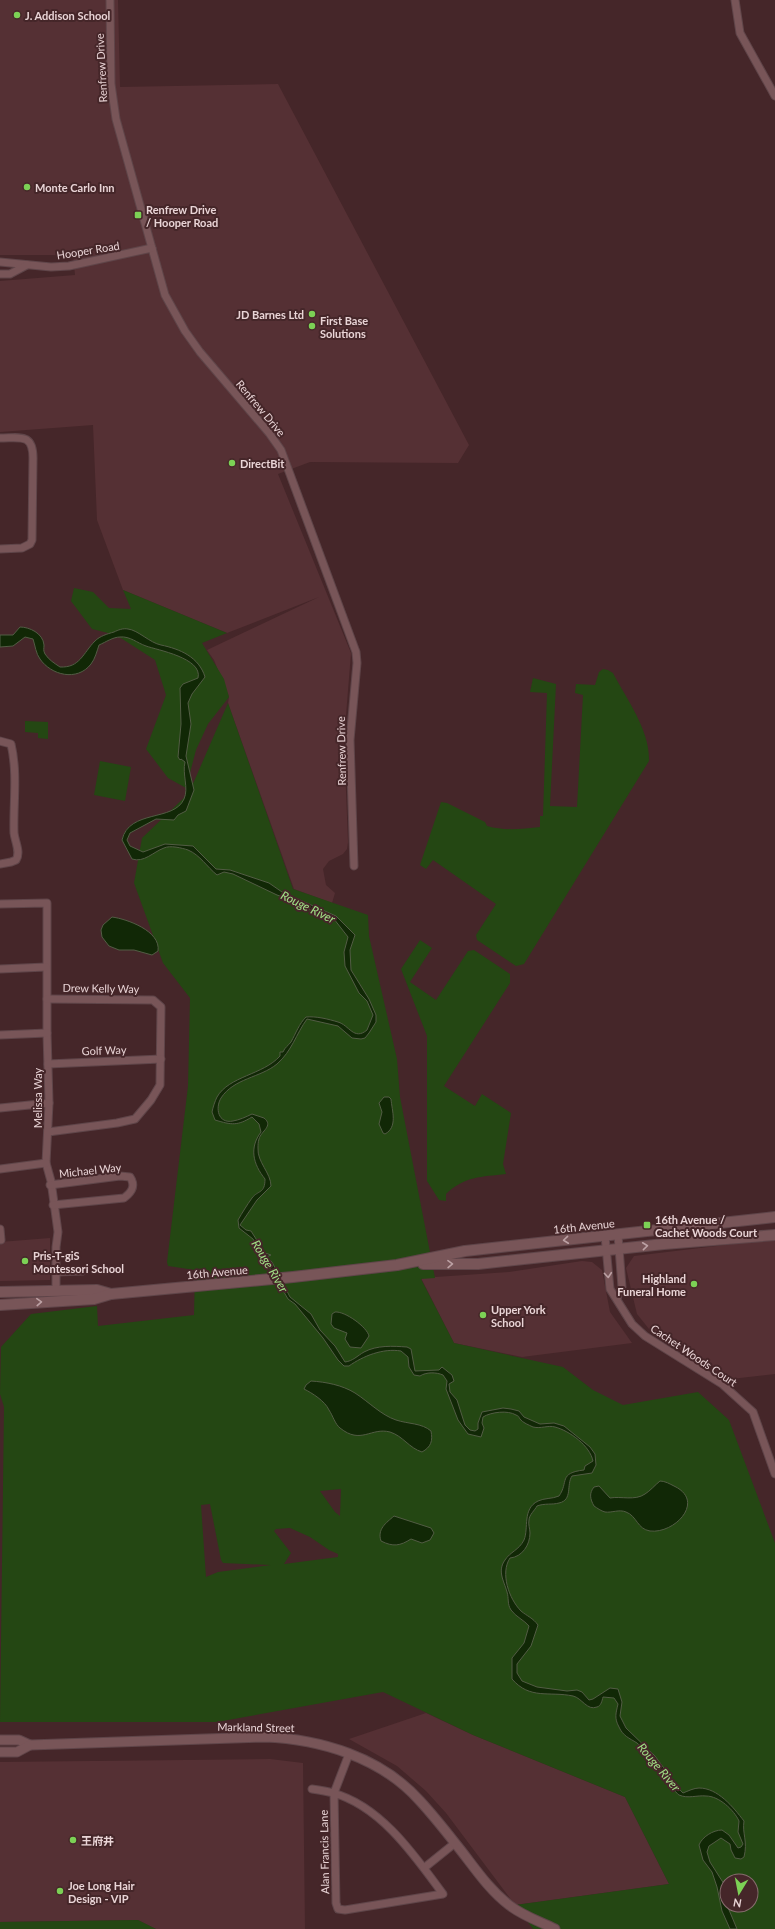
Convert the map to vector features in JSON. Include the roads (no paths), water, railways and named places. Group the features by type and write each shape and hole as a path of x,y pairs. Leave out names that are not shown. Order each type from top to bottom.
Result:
{"main road":[{"name":"16th Avenue","path":"0,1305 94,1299 111,1294 293,1277 397,1265 465,1251 775,1218"},
{"name":"16th Avenue","path":"397,1265 478,1264 619,1248 775,1235"},
{"name":"16th Avenue","path":"0,1292 97,1290 111,1294"}],"street":[{"name":"Renfrew Drive","path":"110,0 111,84 116,119 164,295 185,331 200,352 276,441 281,450 356,652 357,663 350,740 354,866"},
{"path":"735,0 740,33 775,96"},
{"name":"Hooper Road","path":"0,262 51,267 69,266 152,248"},
{"path":"0,274 10,274 27,265"},
{"path":"0,438 24,438 30,441 33,447 32,540 30,544 22,548 0,549"},
{"path":"0,741 11,744 13,754 16,795 14,824 15,842 19,851 16,860 0,864"},
{"name":"Melissa Way","path":"0,904 47,903 46,1033 49,1103 46,1163 58,1232 56,1247 56,1291"},
{"path":"0,969 46,967"},
{"name":"Drew Kelly Way","path":"47,999 153,1000 161,1007 160,1085 151,1100 135,1119 117,1123 48,1132"},
{"path":"0,1035 46,1033"},
{"name":"Golf Way","path":"48,1064 161,1060"},
{"path":"0,1108 49,1103"},
{"path":"0,1169 46,1163"},
{"name":"Michael Way","path":"50,1185 120,1176 130,1177 133,1182 133,1188 130,1194 124,1198 53,1205"},
{"path":"0,1229 1,1240"},
{"path":"617,1298 622,1287 618,1235"},
{"name":"Cachet Woods Court","path":"605,1236 610,1288 632,1324 645,1336 722,1384 753,1412 775,1474"},
{"path":"57,1272 83,1271"},
{"name":"Markland Street","path":"0,1752 17,1752 30,1745 264,1737 327,1745 372,1765 400,1782 420,1800 492,1890 523,1915 555,1929"},
{"name":"Markland Street","path":"0,1740 19,1740 30,1745"},
{"name":"Alan Francis Lane","path":"349,1754 334,1793 336,1903 338,1909 344,1910 443,1894 424,1868"},
{"path":"312,1789 334,1793 356,1803 380,1820 400,1839 424,1868 455,1843"}],"water":[{"name":"Rouge River","path":"20,627 27,628 38,634 43,641 45,654 50,660 60,667 67,667 77,662 99,638 106,634 124,629 132,630 157,644 175,649 193,659 202,670 205,677 192,694 188,703 191,724 186,756 194,790 186,811 178,815 174,820 156,819 130,833 127,840 130,846 143,852 165,844 193,846 216,869 230,870 269,883 282,892 336,916 355,935 350,950 351,970 369,999 376,1015 376,1022 365,1038 352,1038 338,1026 307,1019 286,1054 277,1064 270,1069 233,1086 226,1091 219,1102 219,1114 224,1120 235,1121 252,1114 264,1118 268,1124 260,1136 258,1142 258,1153 269,1177 271,1186 257,1200 240,1225 246,1230 251,1231 265,1253 271,1255 266,1257 272,1262 290,1297 311,1314 320,1330 335,1346 345,1362 350,1361 364,1352 374,1348 391,1346 407,1347 411,1349 415,1371 439,1370 442,1367 452,1375 454,1381 449,1384 450,1392 457,1400 465,1425 470,1430 475,1431 478,1429 478,1423 482,1412 503,1408 511,1409 519,1411 524,1417 540,1424 554,1423 564,1426 590,1447 595,1454 596,1465 592,1473 572,1476 566,1499 556,1504 537,1506 529,1518 530,1537 527,1546 522,1553 510,1558 507,1564 507,1586 513,1600 521,1611 538,1625 531,1646 517,1664 517,1673 522,1681 537,1687 567,1691 577,1690 582,1692 589,1700 610,1688 618,1689 622,1702 620,1716 626,1728 655,1756 680,1790 683,1793 699,1788 712,1791 724,1799 735,1810 744,1821 744,1857 741,1859 735,1858 730,1844 721,1838 709,1846 707,1852 710,1862 719,1876 719,1897 712,1872 703,1860 699,1845 708,1834 722,1830 729,1835 738,1848 741,1847 743,1844 738,1832 739,1821 734,1812 726,1804 716,1798 703,1796 686,1797 679,1795 652,1758 637,1743 622,1733 617,1724 616,1713 618,1704 614,1698 603,1697 599,1706 593,1708 587,1706 573,1696 540,1694 526,1690 512,1679 512,1658 524,1643 529,1626 515,1615 510,1608 508,1594 501,1572 503,1564 507,1557 520,1546 524,1540 528,1514 533,1504 543,1499 559,1496 567,1476 576,1471 584,1470 585,1466 593,1461 588,1450 573,1436 561,1429 552,1427 533,1427 523,1422 518,1416 509,1412 495,1413 483,1417 482,1423 484,1428 481,1437 468,1434 458,1420 446,1389 447,1381 443,1375 431,1373 420,1376 414,1375 409,1367 408,1357 401,1351 394,1350 380,1352 360,1359 349,1366 344,1366 295,1304 288,1299 253,1239 239,1228 238,1220 252,1198 264,1187 265,1184 265,1179 255,1162 254,1156 255,1144 261,1132 259,1124 252,1117 234,1124 215,1120 212,1112 215,1102 222,1090 230,1084 265,1067 280,1056 280,1052 283,1052 291,1042 299,1026 306,1017 318,1017 338,1022 359,1034 367,1030 373,1015 367,1001 359,993 345,966 344,952 348,937 334,919 322,913 310,910 300,903 277,895 233,874 224,872 217,875 200,858 188,850 176,847 167,847 141,860 132,859 122,840 126,830 142,819 171,811 179,806 184,799 186,790 184,771 185,762 181,759 180,760 178,757 181,724 180,688 183,684 198,678 198,671 194,665 178,656 124,637 117,637 99,645 94,660 85,670 72,675 64,674 45,665 38,655 33,639 25,637 13,646 0,647 0,635 13,635"},
{"path":"112,917 134,923 149,932 158,944 158,951 152,955 134,950 119,950 109,946 102,937 101,930 103,925"},
{"path":"384,1097 389,1097 391,1099 393,1118 392,1127 385,1134 383,1133 379,1124 382,1112 379,1103"},
{"path":"339,1312 350,1317 360,1324 367,1332 369,1336 361,1348 350,1347 345,1339 347,1333 334,1328 331,1324 332,1314"},
{"path":"311,1381 328,1383 345,1388 355,1393 380,1412 391,1418 427,1428 431,1431 431,1443 422,1452 413,1448 399,1436 390,1432 383,1431 360,1435 347,1433 335,1422 325,1403 304,1389"},
{"path":"660,1481 666,1482 683,1492 687,1500 687,1508 677,1522 660,1531 650,1531 642,1528 633,1516 626,1512 602,1511 594,1506 591,1498 591,1492 594,1487 599,1486 610,1498 637,1497 645,1494"},
{"path":"394,1516 431,1528 434,1533 430,1540 422,1543 411,1539 396,1545 385,1543 381,1541 381,1530"},
{"path":"723,1913 730,1913 737,1929 730,1929"}],"place":[{"name":"J. Addison School","path":"17,15"},
{"name":"Monte Carlo Inn","path":"27,187"},
{"name":"Renfrew Drive / Hooper Road","path":"138,215"},
{"name":"JD Barnes Ltd","path":"312,314"},
{"name":"First Base Solutions","path":"312,326"},
{"name":"DirectBit","path":"232,463"},
{"name":"16th Avenue / Cachet Woods Court","path":"647,1225"},
{"name":"Pris-T-giS Montessori School","path":"25,1261"},
{"name":"Highland Funeral Home","path":"694,1284"},
{"name":"Upper York School","path":"483,1315"},
{"name":"王府井","path":"73,1840"},
{"name":"Joe Long Hair Design - VIP","path":"60,1891"}]}
